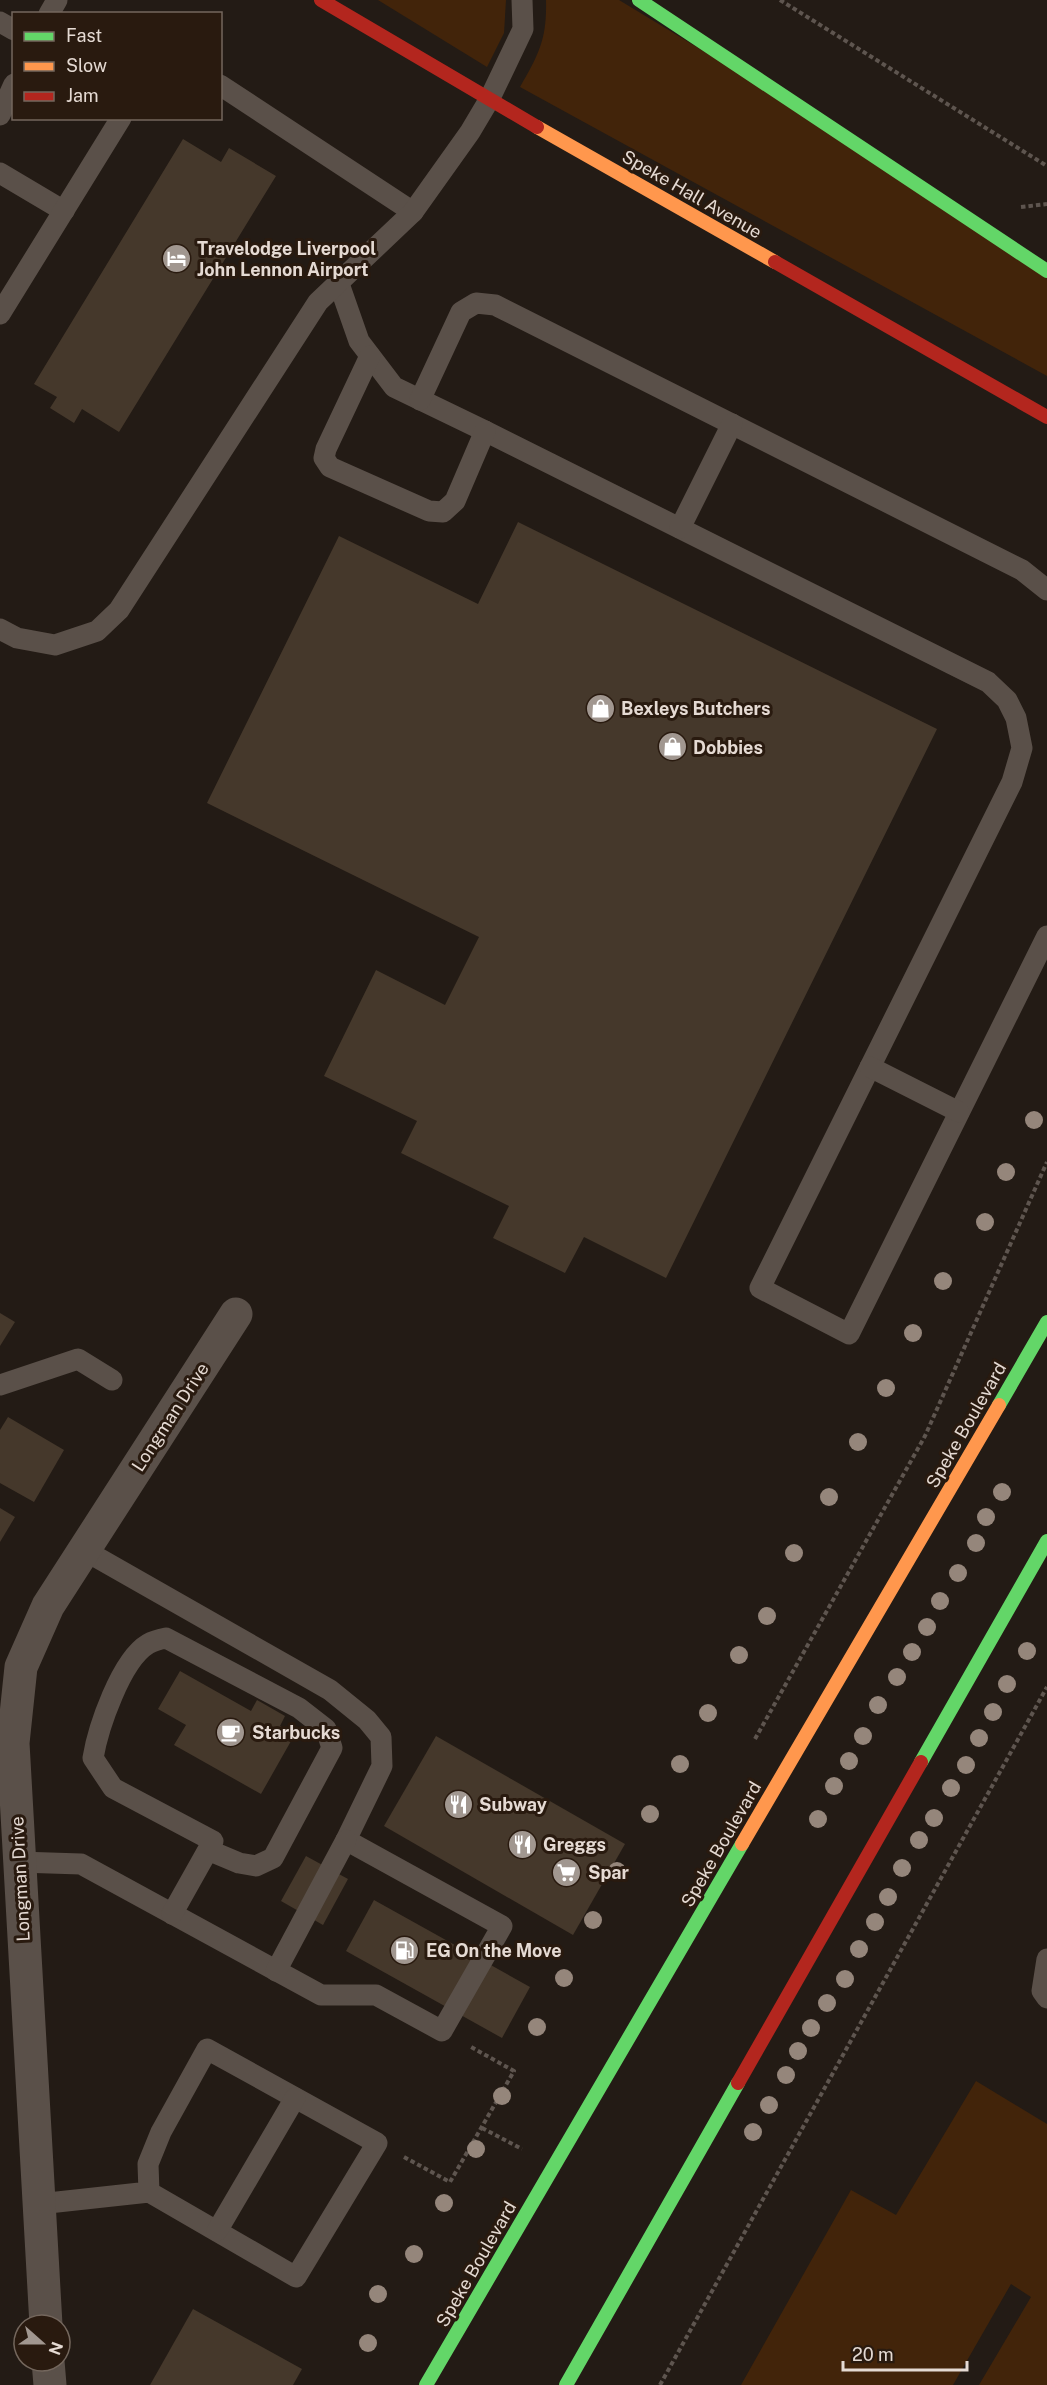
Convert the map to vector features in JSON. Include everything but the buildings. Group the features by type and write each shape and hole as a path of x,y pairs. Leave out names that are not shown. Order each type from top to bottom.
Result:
{"main road":[{"name":"Speke Hall Avenue","path":"321,0 489,100 1047,417"},
{"path":"639,0 1047,271"},
{"name":"Speke Boulevard","path":"426,2385 1047,1322"},
{"path":"566,2385 1047,1540"}],"street":[{"name":"Longman Drive","path":"45,2313 13,1743 21,1667 48,1606 236,1314"}],"lane":[{"path":"0,629 17,638 56,645 97,631 119,610 318,302 413,212 470,132 489,100 523,29 522,0"},
{"path":"222,86 413,212"},
{"path":"0,116 12,89"},
{"path":"0,314 120,120"},
{"path":"0,173 64,211"},
{"path":"338,281 359,341 394,387 485,430 988,682 1007,700 1016,718 1022,748 1012,782 760,1288 849,1334 1047,936"},
{"path":"420,400 461,312 476,303 495,305 1022,570 1047,590"},
{"path":"370,356 326,449 324,458 330,468 429,511 443,512 455,501 485,430"},
{"path":"680,528 732,424"},
{"path":"870,1067 959,1112"},
{"path":"0,1385 78,1359 112,1380"},
{"path":"84,1550 330,1690 367,1720 381,1737 381,1766 346,1840 276,1971"},
{"path":"172,1914 213,1841 112,1788 93,1758 96,1739 112,1695 126,1668 148,1644 166,1638 299,1708 326,1729 332,1748 273,1858 256,1866 240,1863 208,1850"},
{"path":"19,1862 81,1864 321,1995 376,1995 442,2031 502,1926 346,1840"},
{"path":"1047,1959 1042,1991 1047,1998"},
{"path":"39,2204 149,2192 296,2277 377,2143 207,2049 161,2132 148,2164 149,2192"},
{"path":"217,2231 295,2098"}],"path":[{"path":"780,0 1047,166"},
{"path":"751,1747 925,1436 1047,1162"},
{"path":"660,2385 1047,1687"},
{"path":"377,2143 450,2182 482,2128 514,2071 442,2031"},
{"path":"482,2128 525,2150"}],"shaded area":[{"path":"378,0 506,0 504,33 487,67"},
{"path":"546,0 619,0 918,181 1047,276 1047,376 520,87 532,65 543,36"},
{"path":"976,2081 1047,2124 1047,2385 979,2385 1031,2297 1011,2284 953,2385 741,2385 851,2190 896,2215"}],"traffic: fast":[{"path":"639,0 1047,271"},
{"path":"999,1405 1047,1322"},
{"path":"921,1762 1047,1541"},
{"path":"426,2385 742,1844"},
{"path":"566,2385 738,2083"}],"traffic: slow":[{"path":"537,127 775,262"},
{"path":"742,1844 999,1405"}],"traffic: jam":[{"path":"321,0 537,127"},
{"path":"775,262 1047,417"},
{"path":"738,2083 921,1762"}],"place":[{"name":"Travelodge Liverpool John Lennon Airport","path":"176,258"},
{"name":"Bexleys Butchers","path":"600,708"},
{"name":"Dobbies","path":"672,747"},
{"name":"Starbucks","path":"231,1732"},
{"name":"Subway","path":"458,1804"},
{"name":"Greggs","path":"522,1844"},
{"name":"Spar","path":"567,1872"},
{"name":"EG On the Move","path":"405,1950"}]}
